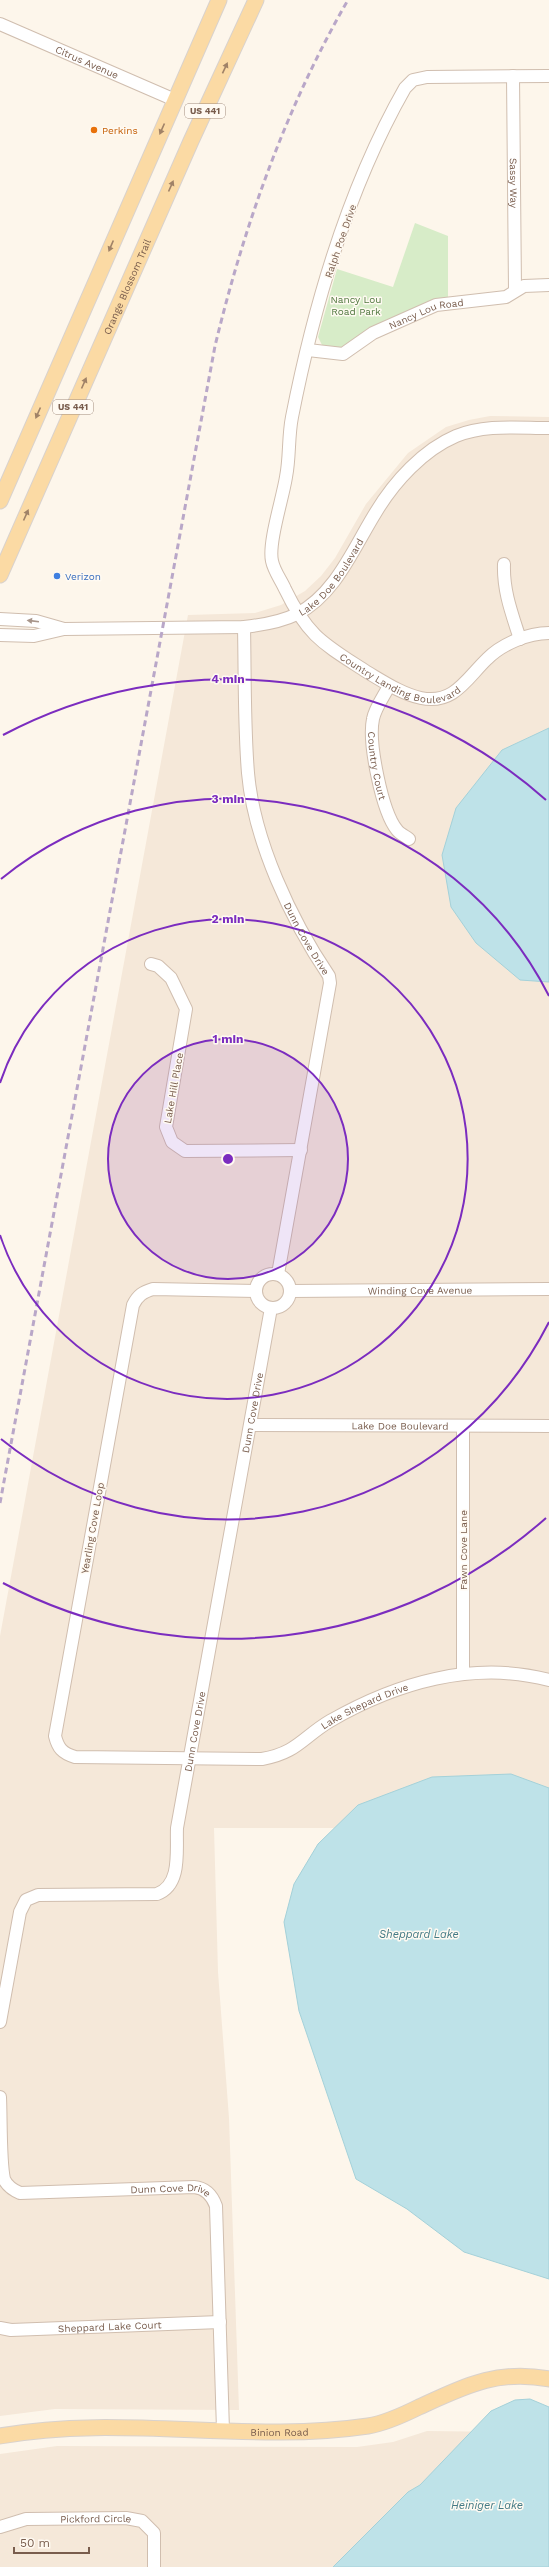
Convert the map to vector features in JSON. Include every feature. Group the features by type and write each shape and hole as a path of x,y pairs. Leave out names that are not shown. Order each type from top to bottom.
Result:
{"main road":[{"name":"US 441","path":"0,500 219,0"},
{"name":"Orange Blossom Trail","path":"0,575 191,141 256,0"},
{"name":"Binion Road","path":"0,2436 29,2431 82,2429 317,2431 373,2425 403,2415 474,2382 500,2376 530,2375 549,2379"}],"street":[{"name":"Citrus Avenue","path":"0,24 175,100"},
{"name":"Sassy Way","path":"513,76 515,290"},
{"name":"Ralph Poe Drive","path":"296,614 272,558 288,466 292,417 308,350 333,259 363,178 405,88 413,80 427,77 549,76"},
{"name":"Nancy Lou Road","path":"308,350 343,354 373,333 436,305 506,297 515,290 531,285 549,285"},
{"name":"Lake Doe Boulevard","path":"0,635 34,636 64,629 244,627 268,624 296,614 320,596 342,570 376,511 397,484 420,460 437,446 456,436 486,429 549,428"},
{"path":"504,564 503,580 506,596 520,639"},
{"name":"Country Landing Boulevard","path":"296,614 321,642 389,686 419,698 432,700 446,697 464,685 488,657 520,639 549,632"},
{"name":"Lake Doe Boulevard","path":"0,619 36,621 64,629"},
{"name":"Dunn Cove Drive","path":"244,627 248,774 255,809 266,850 281,889 300,929 329,976 330,983 278,1274"},
{"name":"Country Court","path":"389,686 373,717 372,738 378,776 391,820 398,831 409,839"},
{"name":"Lake Hill Place","path":"151,964 158,966 171,978 186,1008 166,1127 172,1142 185,1151 301,1150"},
{"path":"278,1274 287,1280 291,1291 290,1297 282,1306 271,1308 262,1304 256,1291 263,1277 278,1274"},
{"name":"Yearling Cove Loop","path":"189,1758 75,1758 61,1750 55,1736 133,1304 136,1298 144,1292 153,1289 256,1291"},
{"name":"Winding Cove Avenue","path":"291,1291 549,1289"},
{"name":"Dunn Cove Drive","path":"0,2022 20,1912 26,1900 38,1895 157,1894 168,1889 172,1884 174,1878 177,1828 189,1758 251,1425 271,1308"},
{"name":"Lake Doe Boulevard","path":"251,1425 549,1426"},
{"name":"Fawn Cove Lane","path":"463,1426 463,1674"},
{"name":"Lake Shepard Drive","path":"189,1758 262,1759 275,1757 289,1752 328,1723 378,1696 424,1681 463,1674 507,1674 549,1680"},
{"name":"Dunn Cove Drive","path":"0,2097 2,2171 8,2185 13,2190 20,2193 194,2187 201,2188 213,2198 216,2206 223,2430"},
{"name":"Sheppard Lake Court","path":"0,2328 11,2330 220,2322"},
{"name":"Pickford Circle","path":"0,2527 26,2519 126,2518 142,2521 154,2533 154,2567"}],"shaded area":[{"path":"490,416 549,417 549,1828 214,1828 218,1972 229,2118 239,2410 55,2409 0,2416 0,1636 188,615 255,613 281,605 305,591 321,576 335,558 366,504 408,453 446,427 469,420"},
{"path":"427,2431 508,2432 464,2567 0,2567 0,2454 57,2446 357,2447 393,2442"}],"green space":[{"name":"Nancy Lou Road Park","path":"415,223 448,236 448,299 421,305 386,320 338,349 322,345 318,337 337,269 393,287"}],"water":[{"path":"549,728 549,982 520,980 476,943 451,907 442,855 456,808 502,750"},
{"name":"Sheppard Lake","path":"511,1774 549,1788 549,2279 464,2252 407,2209 356,2179 299,2011 284,1922 294,1884 318,1844 358,1805 432,1777"},
{"name":"Heiniger Lake","path":"530,2399 549,2407 549,2567 333,2567 408,2492 420,2485 491,2411 515,2400"}],"railway":[{"path":"0,1503 215,346 239,256 269,168 305,82 348,0"}],"place":[{"name":"Perkins","path":"94,130"},
{"name":"Verizon","path":"57,576"}]}
